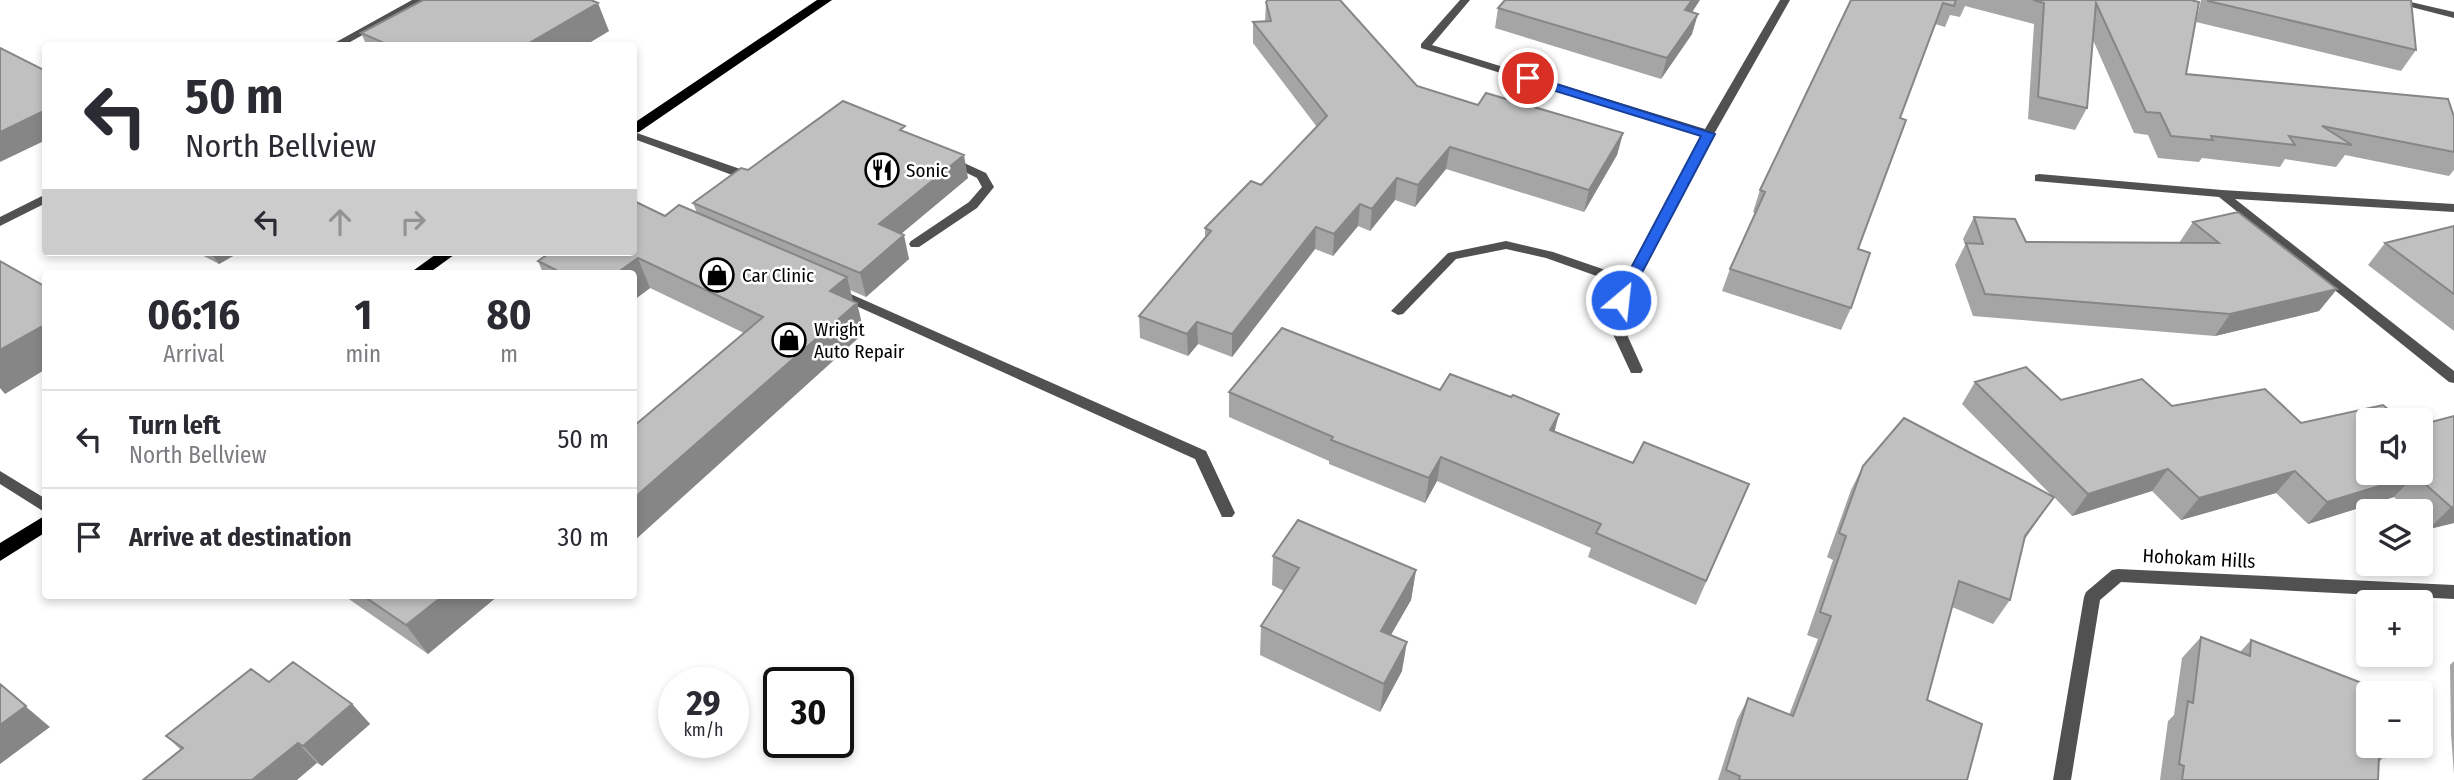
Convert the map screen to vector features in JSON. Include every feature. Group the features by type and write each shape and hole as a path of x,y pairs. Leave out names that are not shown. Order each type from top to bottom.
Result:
{"main road":[{"path":"637,127 826,0"},
{"path":"423,270 444,256"},
{"path":"0,553 42,525"}],"street":[{"path":"341,42 420,0"},
{"path":"1465,0 1425,46 1708,134"},
{"path":"1636,370 1612,317 1708,134 1786,0"},
{"path":"2389,0 2454,15"},
{"path":"637,136 739,173"},
{"path":"915,244 973,205 988,187 982,176 940,155"},
{"path":"2039,178 2222,194 2454,208"},
{"path":"2222,194 2454,378"},
{"path":"0,222 42,200"},
{"path":"1398,311 1452,256 1506,245 1549,255 1630,283"},
{"path":"828,289 1200,454 1227,513"},
{"path":"0,477 42,505"},
{"name":"Hohokam Hills","path":"2062,780 2092,597 2118,575 2454,592"}],"building":[{"path":"423,0 591,0 598,3 531,42 382,42 361,33"},
{"path":"1340,0 1417,86 1478,105 1486,93 1623,133 1589,190 1450,147 1418,185 1397,178 1372,209 1360,204 1334,234 1316,227 1232,334 1197,322 1187,334 1139,316 1211,231 1205,228 1251,181 1261,185 1327,116 1253,22 1271,21 1266,2"},
{"path":"1505,0 1692,0 1685,10 1698,14 1667,58 1498,8"},
{"path":"1851,0 1956,0 1954,6 1943,3 1900,118 1906,120 1858,249 1870,253 1851,308 1730,269 1765,192 1760,190"},
{"path":"2033,0 2199,2 2186,74 2448,99 2454,117 2454,152 2322,126 2352,145 2289,136 2295,145 2211,136 2213,140 2171,136 2160,113 2146,112 2096,3 2087,108 2038,97 2044,3"},
{"path":"2411,0 2416,50 2208,1"},
{"path":"0,48 42,69 42,112 0,132"},
{"path":"843,101 905,126 900,130 964,155 879,224 904,235 860,273 693,203 741,168 748,170"},
{"path":"637,202 665,216 679,205 847,277 830,291 857,303 637,495 637,423 763,317 638,258 621,270 556,270 538,261 545,256 637,256"},
{"path":"2238,212 2337,289 2230,314 1985,294 1966,243 1983,244 1974,217 2015,219 2026,242 2219,243 2193,222"},
{"path":"2454,226 2454,294 2385,243"},
{"path":"0,261 42,285 42,326 0,350"},
{"path":"1282,328 1440,390 1450,374 1511,397 1513,395 1559,414 1550,430 1633,463 1644,442 1749,484 1706,581 1596,533 1601,524 1441,457 1429,478 1331,440 1333,437 1229,392"},
{"path":"2026,367 2061,400 2142,379 2172,406 2265,389 2301,423 2356,411 2356,485 2382,485 2327,502 2295,471 2199,498 2168,469 2088,494 1975,382"},
{"path":"2454,416 2454,507 2426,485 2433,485 2433,422"},
{"path":"1904,418 2054,497 2025,536 2010,600 1959,581 1927,700 1982,724 1967,780 1739,780 1740,776 1726,770 1748,698 1793,716 1831,616 1820,612 1846,536 1839,533 1863,466"},
{"path":"1298,520 1416,570 1381,631 1407,642 1384,684 1261,626 1299,568 1273,556"},
{"path":"368,599 439,599 406,625"},
{"path":"2201,637 2250,656 2251,640 2357,681 2356,758 2379,758 2378,780 2182,780 2184,766 2179,764 2188,701 2193,703"},
{"path":"293,662 352,704 303,746 298,743 252,780 143,780 183,748 166,736 251,669 269,682"},
{"path":"0,684 26,706 0,725"}],"place":[{"name":"Sonic","path":"882,170"},
{"name":"Car Clinic","path":"717,275"},
{"name":"Wright Auto Repair","path":"789,340"}],"route":[{"path":"1528,78 1708,134 1621,300"}]}
